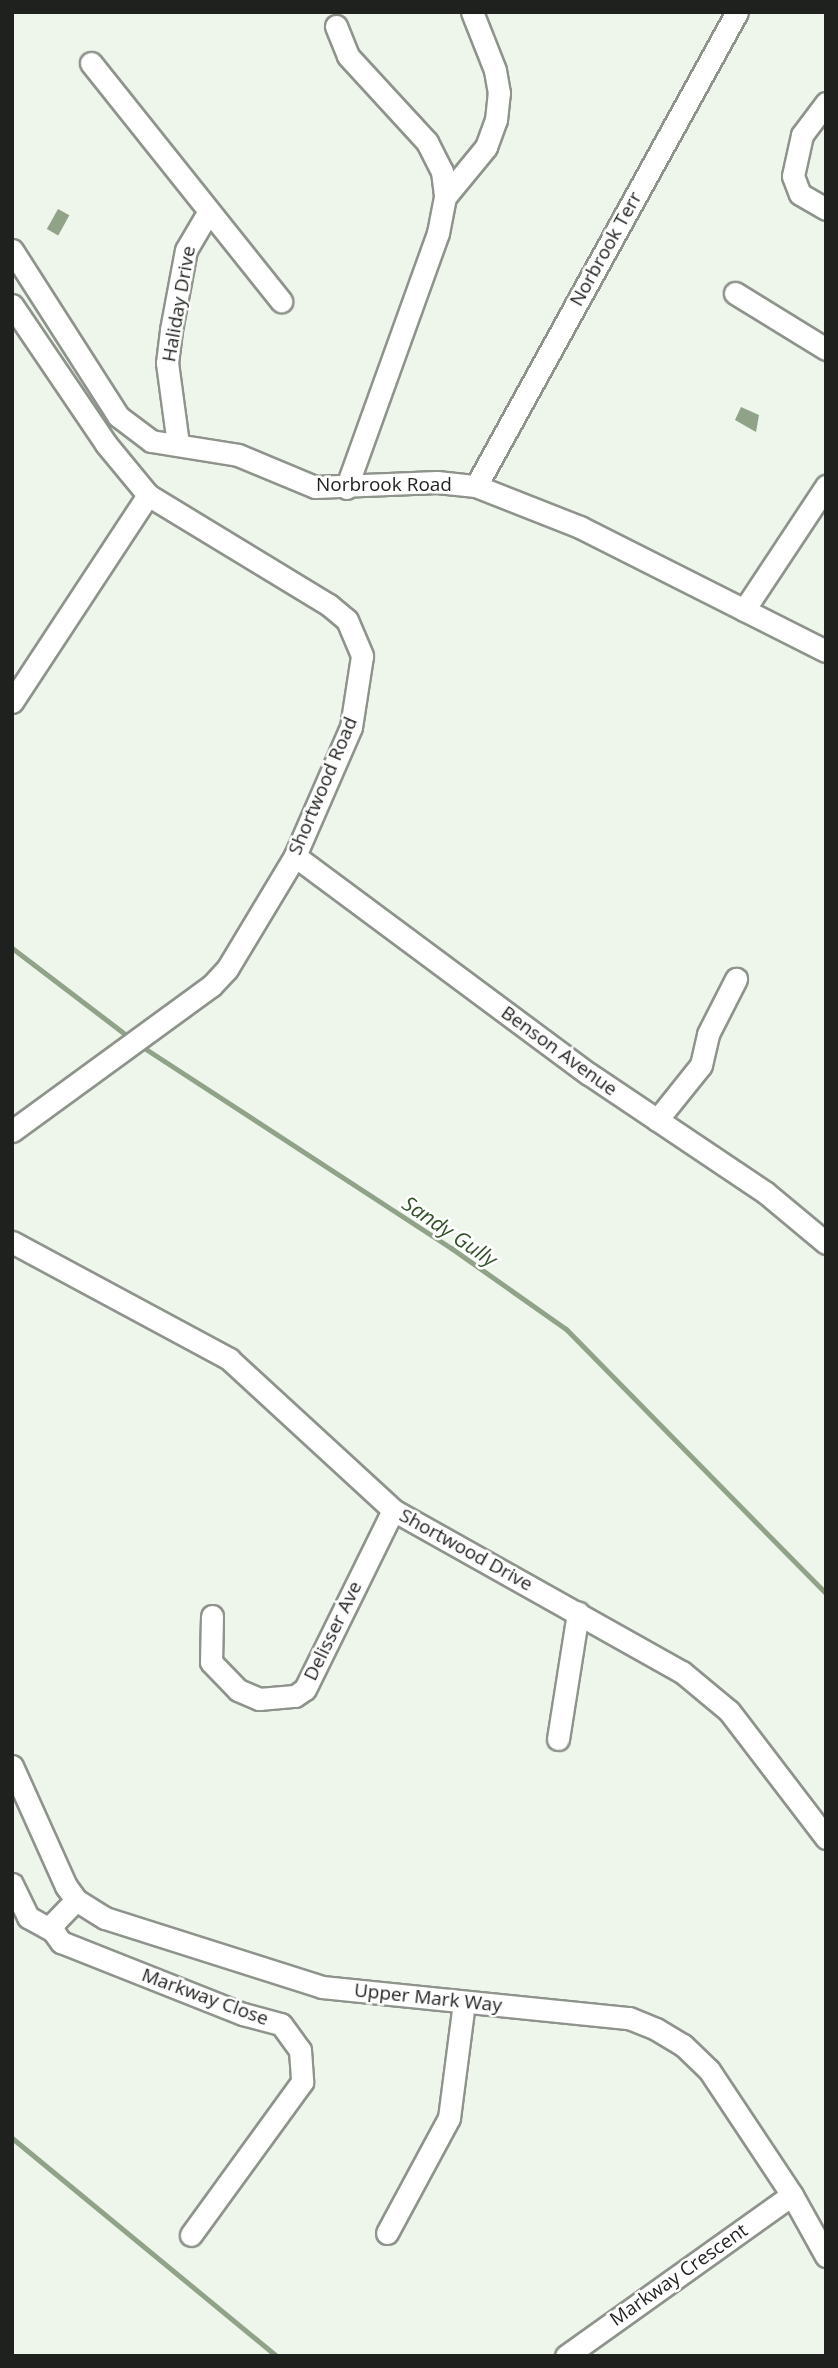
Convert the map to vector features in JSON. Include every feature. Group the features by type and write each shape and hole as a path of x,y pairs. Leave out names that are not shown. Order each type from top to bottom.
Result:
{"street":[{"path":"445,197 486,148 496,120 499,93 495,71 472,12"},
{"name":"Norbrook Terr","path":"475,486 737,12"},
{"path":"336,26 348,56 427,142 443,172 445,197 438,233 346,488"},
{"path":"91,64 281,301"},
{"path":"826,103 802,135 793,176 800,194 826,209"},
{"name":"Haliday Drive","path":"178,444 167,363 171,330 186,250 194,230 209,211"},
{"name":"Norbrook Road","path":"12,250 118,416 151,441 238,455 314,487 346,488 394,482 475,486 580,527 826,651"},
{"path":"734,293 826,349"},
{"name":"Shortwood Road","path":"12,304 106,444 148,495 330,605 358,640 361,670 351,727 295,856 226,969 211,986 12,1131"},
{"path":"744,610 826,486"},
{"path":"12,702 148,495"},
{"name":"Benson Avenue","path":"295,856 657,1120 766,1193 826,1243"},
{"path":"657,1120 701,1065 708,1034 736,979"},
{"name":"Shortwood Drive","path":"12,1242 229,1359 393,1510 578,1613 705,1688 729,1711 826,1838"},
{"name":"Delisser Ave","path":"212,1616 211,1662 238,1690 259,1699 295,1696 305,1689 393,1510"},
{"path":"558,1739 578,1613"},
{"path":"12,1766 76,1900 57,1918 53,1931"},
{"name":"Markway Close","path":"12,1884 28,1917 53,1931 61,1942 243,2014 281,2024 300,2050 302,2082 191,2235"},
{"name":"Upper Mark Way","path":"76,1900 105,1918 322,1987 629,2018 656,2029 682,2045 709,2070 792,2195 826,2256"},
{"path":"387,2233 449,2118 464,2002"},
{"name":"Markway Crescent","path":"566,2356 792,2195"}],"shaded area":[{"path":"58,209 69,215 58,235 47,229"},
{"path":"741,407 759,415 756,432 735,420"}],"waterway":[{"name":"Sandy Gully","path":"12,948 130,1038"},
{"name":"Sandy Gully","path":"138,1044 451,1248 566,1329 826,1594"},
{"path":"12,2138 276,2356"}]}
